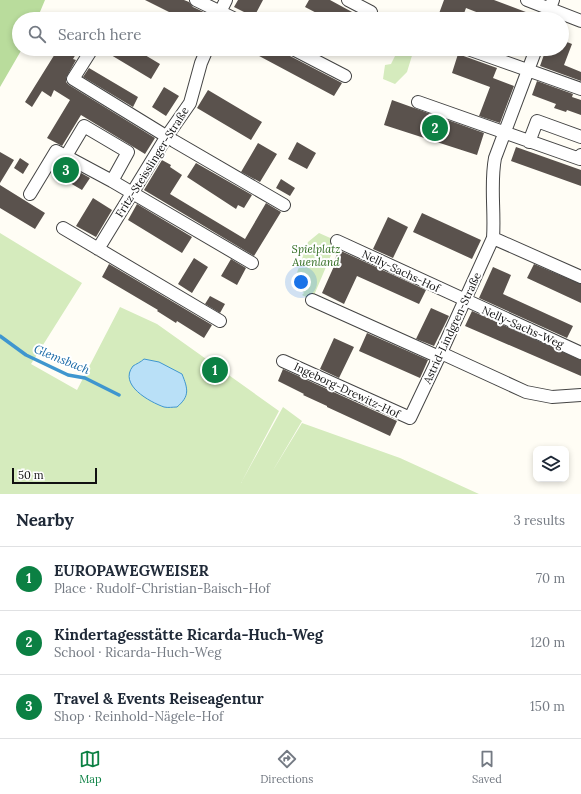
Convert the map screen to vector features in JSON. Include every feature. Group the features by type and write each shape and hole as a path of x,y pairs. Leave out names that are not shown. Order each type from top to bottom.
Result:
{"street":[{"path":"196,0 214,12"},
{"path":"220,12 226,0"},
{"path":"348,0 371,12"},
{"path":"527,0 550,9"},
{"path":"569,16 581,21"},
{"path":"88,56 73,79 204,159 284,205"},
{"name":"Fritz-Steisslinger-Straße","path":"98,249 167,136 190,103 204,56"},
{"path":"306,56 345,76"},
{"path":"488,56 581,89"},
{"name":"Astrid-Lindgren-Straße","path":"410,418 493,238 494,218 492,174 495,158 533,56"},
{"path":"418,102 580,159 581,155"},
{"path":"530,142 537,121 581,136"},
{"path":"66,156 84,126 128,152 112,182"},
{"path":"30,194 56,151 132,193 252,263"},
{"path":"63,228 220,321"},
{"path":"493,238 581,276"},
{"name":"Nelly-Sachs-Hof","path":"337,241 464,300"},
{"path":"312,300 526,392 552,397 581,395"},
{"name":"Nelly-Sachs-Weg","path":"464,300 581,353"},
{"name":"Ingeborg-Drewitz-Hof","path":"283,361 410,418"}],"green space":[{"path":"0,0 45,0 40,12 12,12 12,56 18,56 0,87"},
{"path":"395,56 412,56 407,72 395,84 383,79 385,65 391,64"},
{"path":"0,233 82,283 31,364 77,390 120,307 157,324 279,411 241,483 283,407 302,421 272,472 302,423 400,458 479,494 0,494"},
{"name":"Spielplatz Auenland","path":"319,233 337,241 312,300 302,295 304,293 294,281 308,242"}],"water":[{"path":"144,359 159,362 182,374 187,392 184,399 177,407 158,405 144,397 133,386 129,373 133,366"}],"building":[{"path":"145,0 184,0 189,2 193,7 204,12 169,12"},
{"path":"238,0 263,0 257,12 244,12 234,7"},
{"path":"309,0 330,0 352,12 315,12 305,7"},
{"path":"444,0 494,0 526,12 476,12 466,8 465,12 440,12"},
{"path":"569,43 572,44 569,52"},
{"path":"54,56 75,56 73,59 76,60 66,78 66,82 155,138 145,154 81,115 62,146 47,138 70,100 54,90 51,97 42,91 32,107 25,102"},
{"path":"113,56 147,56 160,64 151,79"},
{"path":"259,56 290,56 342,83 334,96"},
{"path":"457,56 464,56 497,68 493,78 514,86 500,123 479,116 490,87 452,73"},
{"path":"544,56 567,56 564,65 581,72 581,81 540,66"},
{"path":"89,68 138,97 133,107 83,77"},
{"path":"537,81 573,94 572,97 581,100 581,115 567,110 566,112 554,108 556,104 532,95"},
{"path":"164,87 179,96 166,116 152,107"},
{"path":"208,90 262,122 251,140 197,108"},
{"path":"392,100 484,133 477,155 384,125"},
{"path":"297,142 316,153 307,169 288,159"},
{"path":"258,143 277,154 260,182 241,172"},
{"path":"516,147 581,170 581,186 511,161"},
{"path":"0,152 14,160 0,183"},
{"path":"20,158 29,164 23,174 14,168"},
{"path":"162,160 171,165 170,167 182,175 170,194 245,239 266,203 281,212 254,256 144,190"},
{"path":"196,163 252,195 244,208 238,205 236,209 187,177"},
{"path":"65,164 90,178 82,190 58,176"},
{"path":"281,179 295,188 290,196 276,188"},
{"path":"0,185 45,213 35,229 0,208"},
{"path":"93,198 112,210 96,237 76,226"},
{"path":"137,204 192,237 182,253 128,220"},
{"path":"422,213 481,240 472,259 413,232"},
{"path":"388,217 408,227 393,258 373,249"},
{"path":"339,250 426,290 419,304 357,276 344,304 322,293 335,264 333,263"},
{"path":"194,258 208,267 192,293 178,284"},
{"path":"231,259 246,268 237,285 221,276"},
{"path":"109,264 212,325 204,338 177,321 176,323 157,311 158,310 102,277"},
{"path":"534,264 581,284 581,303 527,278"},
{"path":"493,267 511,275 503,294 573,326 567,338 479,298"},
{"path":"210,296 225,304 220,313 205,304"},
{"path":"431,308 449,316 434,346 416,339"},
{"path":"472,311 581,360 581,376 465,326"},
{"path":"367,333 428,360 420,378 359,351"},
{"path":"334,338 354,347 339,378 320,369"},
{"path":"283,369 397,421 390,436 327,407 278,381"}],"waterway":[{"name":"Glemsbach","path":"0,336 26,355 68,375 85,378 119,395"}],"place":[{"name":"Kindertagesstätte Ricarda-Huch-Weg","path":"435,128"},
{"name":"Travel & Events Reiseagentur","path":"66,170"},
{"name":"EUROPAWEGWEISER","path":"215,370"}]}
